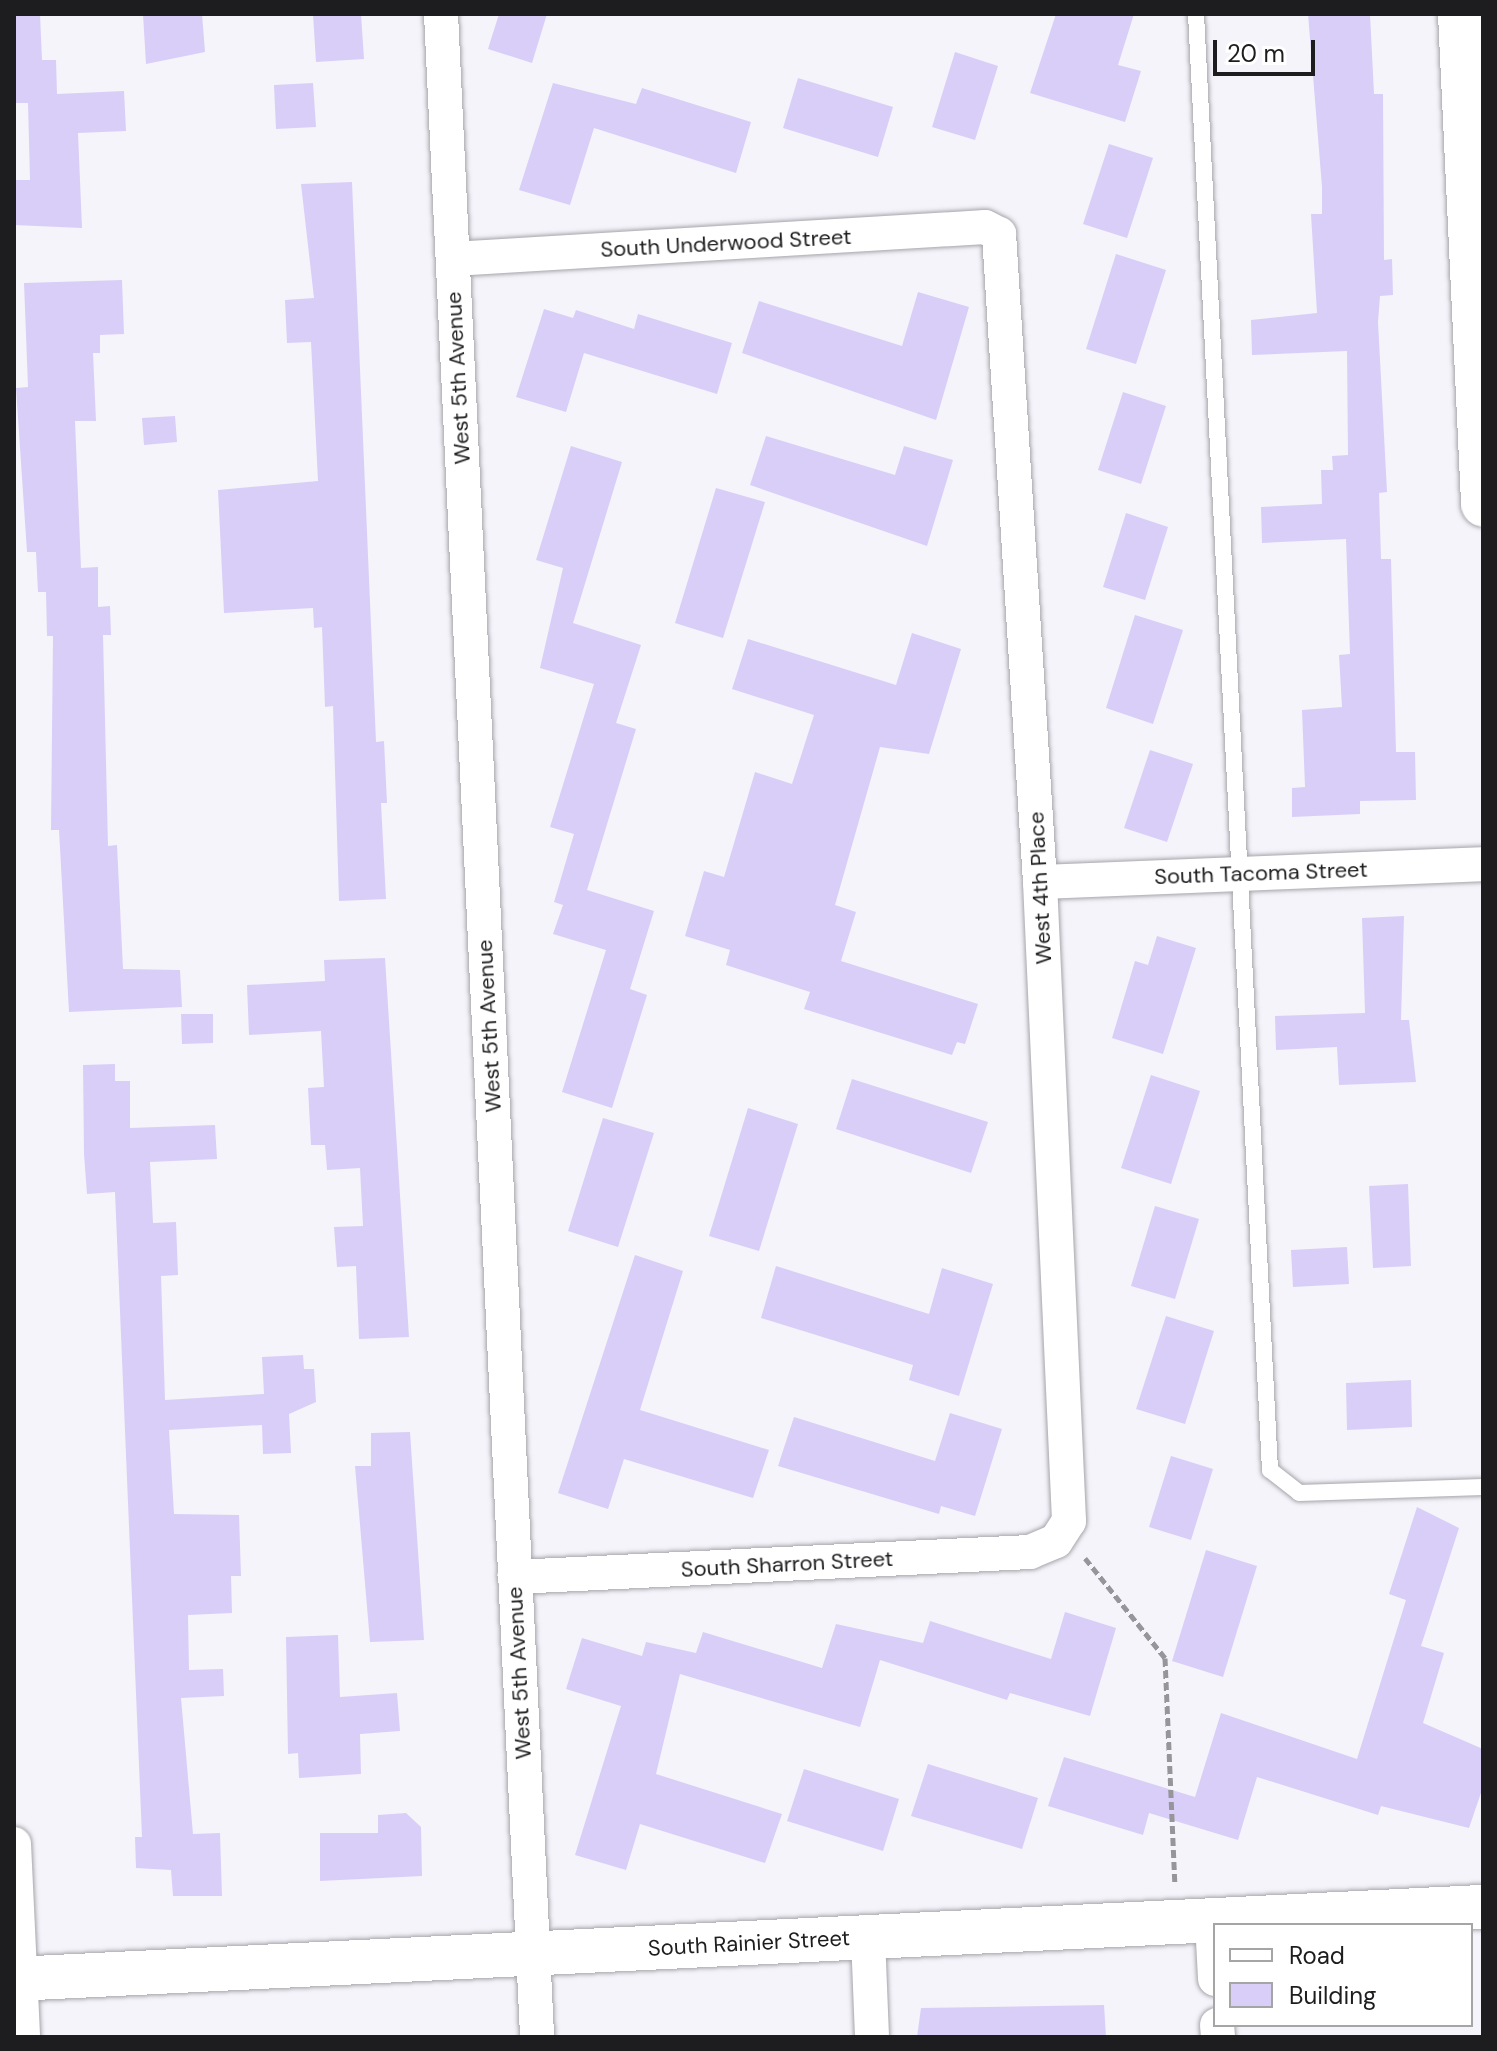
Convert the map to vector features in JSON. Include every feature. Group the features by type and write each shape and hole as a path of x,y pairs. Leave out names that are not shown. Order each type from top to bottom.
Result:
{"street":[{"name":"West 5th Avenue","path":"441,14 537,2037"},
{"path":"1460,14 1483,504"},
{"name":"South Underwood Street","path":"453,259 985,227 999,234"},
{"name":"West 4th Place","path":"999,234 1040,882 1069,1521 1056,1541"},
{"name":"South Tacoma Street","path":"1040,882 1483,864"},
{"name":"South Sharron Street","path":"515,1577 1030,1552 1056,1541"},
{"path":"14,1844 17,1979 23,2037"},
{"name":"South Rainier Street","path":"17,1979 1483,1907"},
{"path":"1194,1922 1213,1974"},
{"path":"868,1937 872,2037"}],"lane":[{"path":"1196,14 1243,874 1270,1470 1299,1493 1483,1487"}],"path":[{"path":"1056,1541 1087,1559 1165,1658 1194,1922"}],"building":[{"path":"14,14 40,14 42,60 56,60 57,94 124,91 126,131 78,133 82,228 14,225 14,180 30,180 28,103 14,103"},
{"path":"143,14 202,14 205,52 146,64"},
{"path":"313,14 361,14 364,59 316,62"},
{"path":"499,14 547,14 532,63 488,49"},
{"path":"1056,14 1134,14 1118,65 1141,71 1125,122 1030,93"},
{"path":"1308,14 1370,14 1374,94 1383,94 1384,260 1392,259 1393,295 1380,296 1378,322 1387,492 1379,493 1381,559 1391,559 1396,752 1415,752 1416,800 1360,801 1360,814 1292,817 1292,788 1305,787 1302,710 1342,707 1339,655 1350,654 1346,539 1262,543 1261,507 1322,504 1321,470 1333,470 1332,456 1348,455 1347,351 1252,355 1251,320 1317,313 1311,214 1322,214 1322,187"},
{"path":"955,52 998,66 975,140 932,127"},
{"path":"798,78 893,107 878,157 783,128"},
{"path":"313,83 316,127 276,129 274,85"},
{"path":"553,83 636,104 642,88 751,122 736,173 594,128 570,205 519,190"},
{"path":"1109,144 1153,158 1127,238 1083,224"},
{"path":"352,182 376,742 384,741 387,803 381,803 386,899 339,901 333,706 325,707 322,627 314,628 313,608 224,613 218,490 318,481 311,342 287,343 285,300 314,298 301,184"},
{"path":"1116,254 1166,270 1136,364 1086,349"},
{"path":"122,280 124,334 100,335 100,353 93,353 96,421 75,421 81,568 98,567 98,607 110,606 111,635 103,635 108,846 117,845 123,969 180,970 182,1007 69,1012 59,830 51,830 53,636 47,636 46,592 38,592 36,552 27,552 16,388 28,387 24,283"},
{"path":"918,292 969,307 936,420 742,353 759,301 902,346"},
{"path":"544,309 573,318 576,310 634,329 638,314 732,343 717,394 584,353 566,412 516,397"},
{"path":"1123,392 1166,406 1141,484 1098,470"},
{"path":"175,416 177,442 144,445 142,418"},
{"path":"766,436 895,475 904,446 953,460 927,546 750,485"},
{"path":"571,446 622,462 573,623 641,645 616,723 636,729 587,890 654,911 630,989 647,995 612,1108 562,1092 606,950 553,934 563,905 554,902 574,834 550,827 594,684 540,668 563,568 536,560"},
{"path":"716,488 765,502 723,638 675,623"},
{"path":"1126,513 1168,527 1145,600 1103,587"},
{"path":"1135,615 1183,630 1153,724 1106,708"},
{"path":"912,633 961,649 929,754 880,747 835,905 856,912 841,961 978,1004 965,1044 957,1042 952,1055 804,1009 810,992 726,965 730,950 685,936 704,871 724,877 755,772 792,784 814,715 732,689 748,639 896,685"},
{"path":"1150,750 1193,764 1167,842 1124,828"},
{"path":"1404,916 1401,1020 1409,1020 1416,1082 1339,1085 1337,1047 1276,1050 1275,1016 1365,1013 1362,918"},
{"path":"1157,936 1196,948 1163,1054 1112,1038 1135,961 1148,965"},
{"path":"385,958 409,1337 359,1339 356,1266 337,1267 334,1227 363,1226 360,1168 327,1170 325,1145 311,1145 308,1088 324,1087 321,1031 249,1035 247,985 325,981 324,960"},
{"path":"181,1014 213,1014 213,1043 182,1044"},
{"path":"115,1064 115,1081 130,1081 130,1128 215,1125 217,1159 150,1162 153,1223 176,1222 178,1275 161,1276 165,1400 264,1394 262,1357 303,1355 304,1369 314,1369 316,1402 289,1414 291,1453 263,1454 262,1425 169,1430 174,1514 239,1515 241,1576 231,1576 232,1613 188,1615 189,1670 223,1669 224,1696 181,1698 193,1834 220,1833 222,1896 173,1896 171,1870 136,1868 135,1837 142,1837 115,1192 87,1194 84,1154 83,1065"},
{"path":"1151,1075 1200,1091 1171,1184 1121,1168"},
{"path":"852,1079 988,1122 971,1173 836,1129"},
{"path":"748,1108 798,1124 759,1251 709,1236"},
{"path":"603,1118 654,1133 618,1247 568,1231"},
{"path":"1408,1184 1411,1266 1373,1268 1369,1186"},
{"path":"1155,1206 1199,1219 1175,1299 1131,1286"},
{"path":"1347,1247 1349,1284 1293,1287 1291,1250"},
{"path":"635,1255 683,1271 640,1410 769,1450 753,1498 624,1459 608,1509 558,1493"},
{"path":"776,1266 929,1314 942,1268 993,1284 959,1396 909,1380 913,1365 761,1318"},
{"path":"1166,1316 1214,1331 1185,1424 1136,1409"},
{"path":"1411,1380 1412,1427 1347,1430 1346,1383"},
{"path":"950,1413 1002,1429 975,1516 941,1506 939,1514 778,1466 794,1417 935,1461"},
{"path":"410,1432 424,1640 370,1642 355,1466 371,1466 371,1433"},
{"path":"1171,1456 1213,1469 1191,1540 1149,1527"},
{"path":"1417,1507 1459,1528 1421,1646 1444,1653 1423,1723 1483,1749 1483,1787 1469,1828 1381,1806 1378,1815 1257,1777 1238,1840 1149,1813 1143,1835 1048,1806 1064,1757 1195,1797 1221,1713 1357,1759 1406,1600 1389,1594"},
{"path":"1206,1550 1257,1566 1223,1677 1172,1661"},
{"path":"1065,1612 1116,1628 1090,1716 1010,1693 1007,1700 880,1660 860,1727 680,1674 656,1774 782,1814 765,1863 640,1824 626,1870 575,1855 621,1706 566,1689 582,1638 642,1656 646,1642 696,1653 703,1632 822,1668 836,1624 923,1643 930,1621 1051,1659"},
{"path":"338,1635 340,1697 397,1693 400,1731 360,1734 361,1774 299,1778 298,1753 288,1754 286,1637"},
{"path":"928,1764 1038,1798 1022,1849 911,1816"},
{"path":"804,1769 899,1799 883,1851 787,1821"},
{"path":"406,1813 421,1827 422,1876 320,1881 320,1833 378,1833 378,1815"},
{"path":"1104,2005 1106,2037 917,2037 921,2008"}]}
